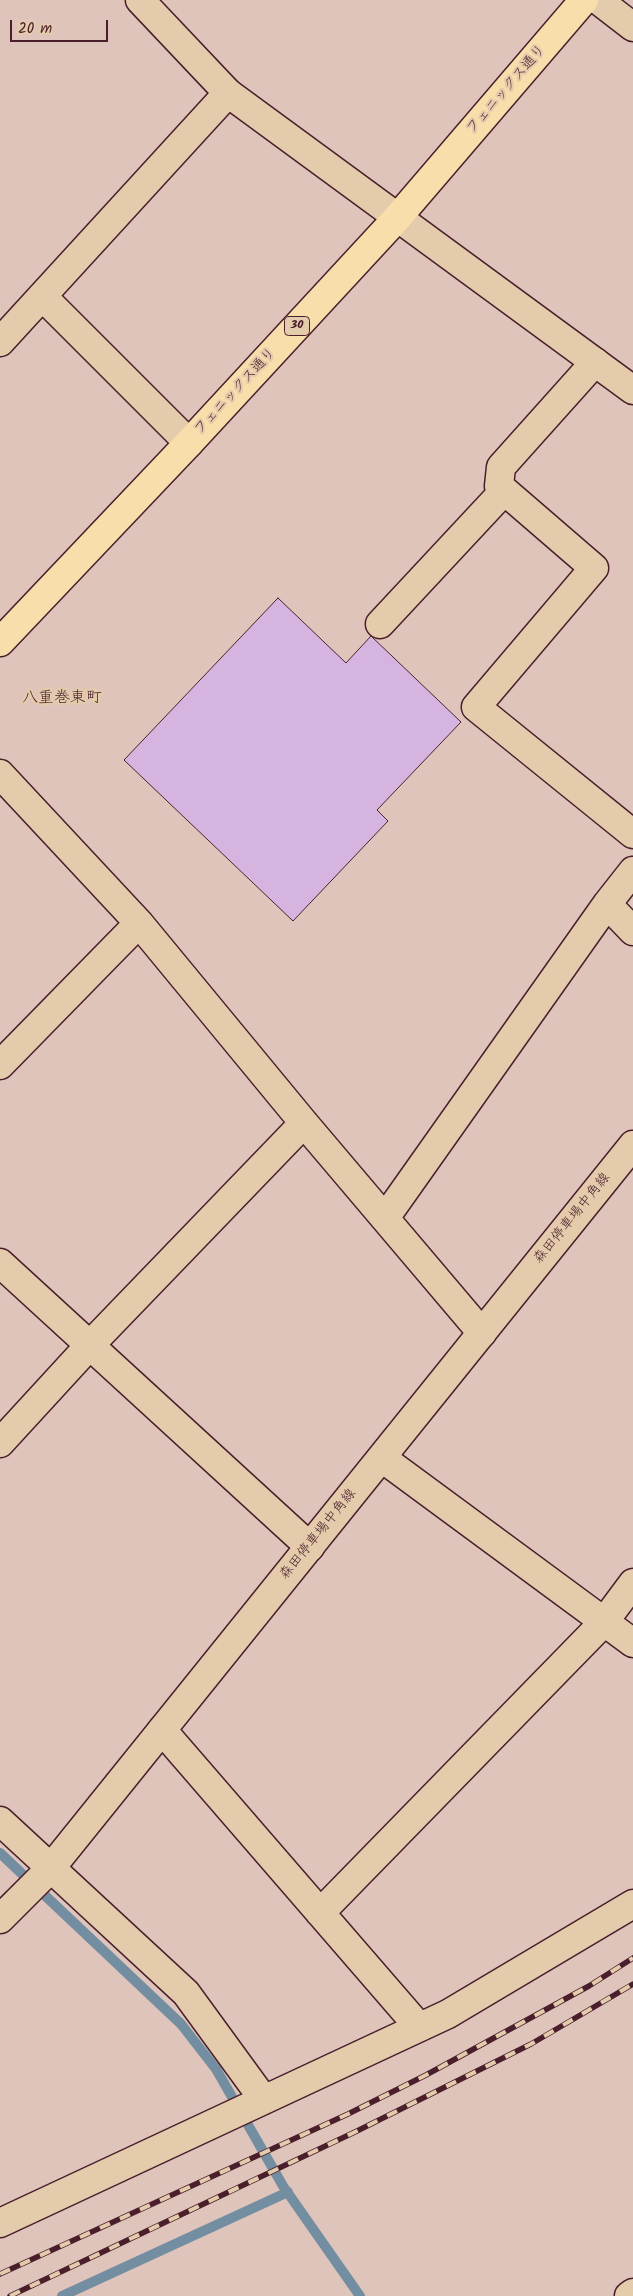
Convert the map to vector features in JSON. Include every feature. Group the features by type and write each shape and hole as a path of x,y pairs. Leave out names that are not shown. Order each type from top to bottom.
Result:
{"main road":[{"name":"フェニックス通り","path":"0,642 189,443 398,218 584,0"}],"street":[{"path":"140,0 228,93 633,390"},
{"path":"598,0 633,27"},
{"path":"0,342 228,93"},
{"path":"42,296 189,443"},
{"path":"595,362 501,467 499,486 594,568 476,707 633,834"},
{"path":"380,624 504,491"},
{"path":"0,774 139,923 304,1123 482,1333"},
{"path":"384,1218 606,904 633,870"},
{"path":"606,904 633,931"},
{"path":"0,1065 139,923"},
{"path":"0,1443 89,1346 304,1123"},
{"name":"森田停車場中角線","path":"0,1920 37,1882 162,1730 633,1145"},
{"path":"0,1263 310,1546"},
{"path":"382,1458 633,1643"},
{"path":"320,1913 604,1622 633,1583"},
{"path":"162,1730 419,2027"},
{"path":"0,1821 37,1882 186,1993 264,2100"},
{"path":"0,2223 448,2014 633,1904"},
{"path":"629,2296 633,2293"}],"building":[{"path":"278,598 346,663 371,636 461,722 377,810 388,821 293,921 124,760"}],"waterway":[{"path":"0,1853 181,2024 216,2069 283,2186 360,2296"},
{"path":"62,2296 288,2192"}],"railway":[{"path":"0,2274 348,2114 426,2075 589,1986 633,1958"},
{"path":"10,2296 357,2131 531,2044 633,1984"}],"district":[{"name":"八重巻東町","path":"62,699"}]}
